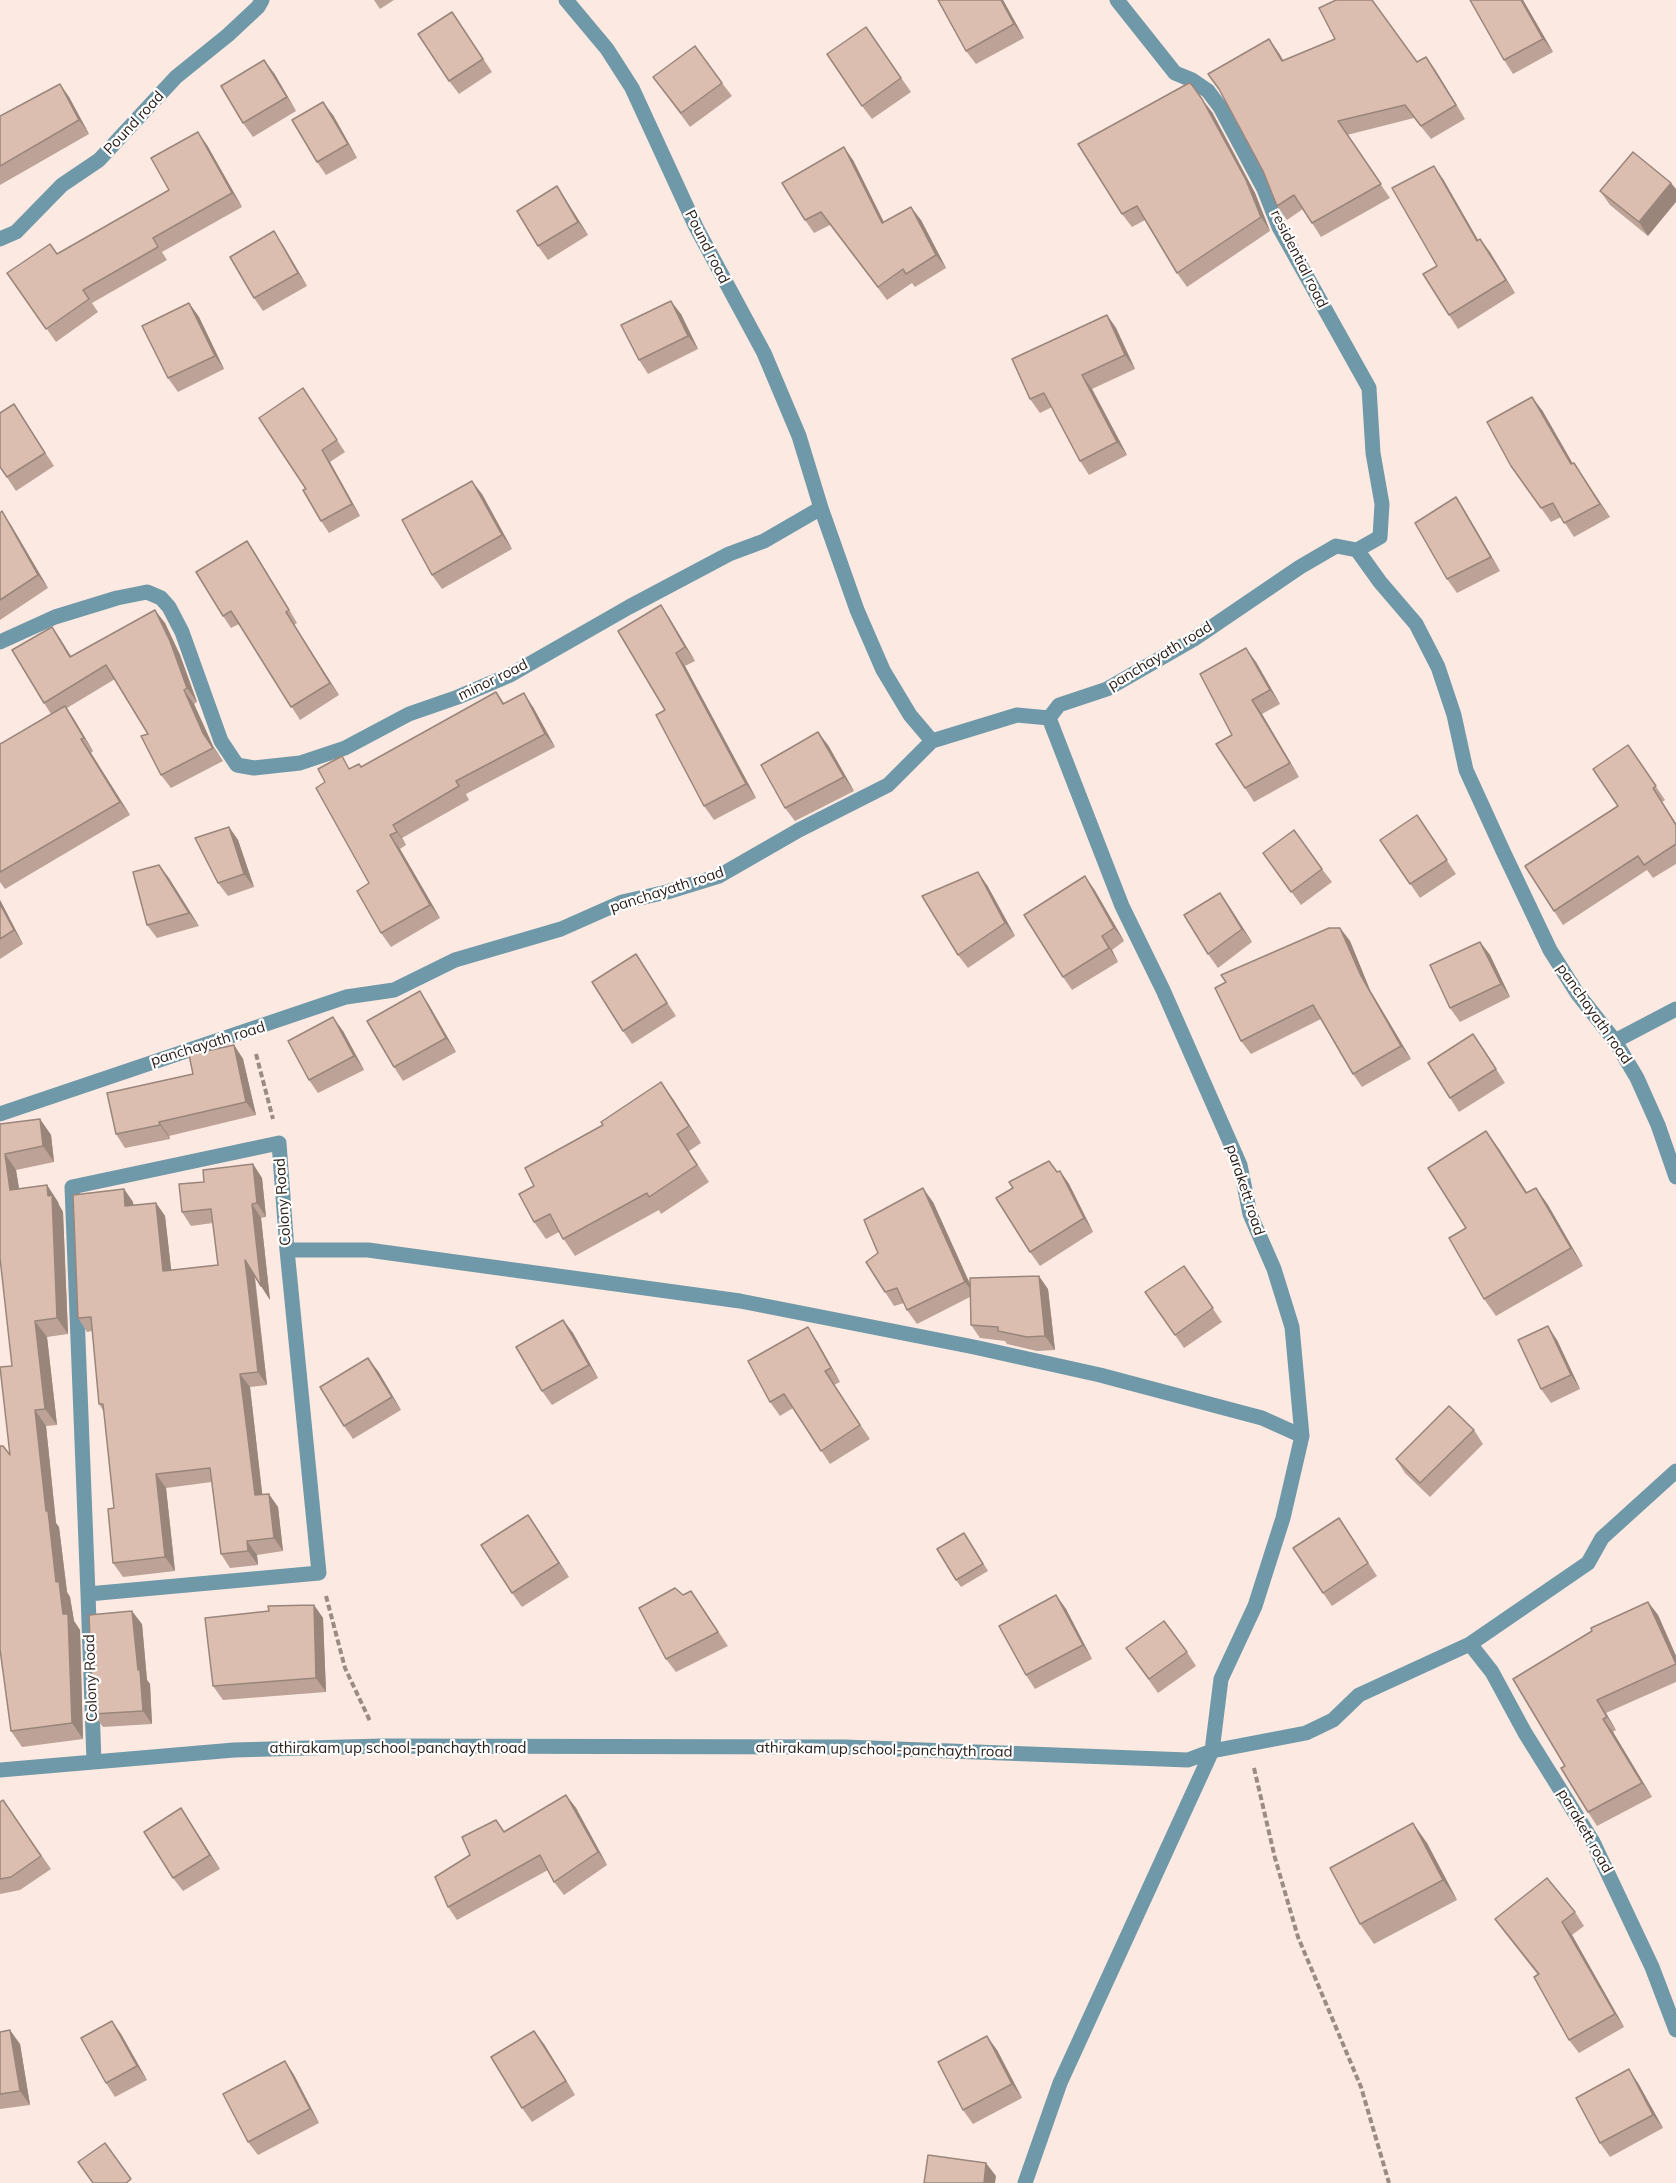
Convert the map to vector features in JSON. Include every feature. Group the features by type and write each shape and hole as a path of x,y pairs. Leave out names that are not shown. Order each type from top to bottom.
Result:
{"street":[{"name":"Pound road","path":"0,239 16,232 62,185 99,160 176,77 228,35 258,8 262,0"},
{"name":"Pound road","path":"566,0 607,49 632,88 696,227 764,352 799,436 821,508"},
{"name":"residential road","path":"1117,0 1175,73 1208,91 1220,107 1264,189 1279,227 1369,388 1373,453 1382,504 1380,537 1357,550"},
{"name":"minor road","path":"0,642 55,617 117,598 147,592 161,598 169,607 182,632 221,741 237,765 254,768 300,763 345,747 408,714 458,698 510,675 628,607 729,554 764,541 821,508"},
{"path":"821,508 857,610 883,670 910,715 932,741"},
{"name":"panchayath road","path":"0,1114 346,997 394,990 455,960 561,929 622,902 667,892 719,876 781,840 888,785 932,741 1017,715 1049,718 1059,705 1107,689 1194,639 1300,567 1336,546 1357,550 1380,582 1416,624 1438,666 1454,715 1466,770 1503,851 1551,950 1577,993 1615,1041 1637,1078 1658,1125 1676,1177"},
{"name":"parakett road","path":"1025,2183 1060,2083 1212,1751 1221,1679 1255,1606 1283,1518 1302,1436 1292,1327 1274,1269 1250,1214 1240,1165 1163,990 1122,906 1049,718"},
{"path":"1615,1041 1676,1009"},
{"name":"Colony Road","path":"94,1762 72,1187 279,1143 287,1250 319,1572"},
{"path":"287,1250 368,1250 740,1301 974,1347 1101,1375 1262,1418 1302,1436"},
{"name":"athirakam up school-panchayth road","path":"0,1770 234,1750 382,1746 844,1747 1188,1760 1212,1751 1306,1733 1333,1720 1359,1695 1470,1644 1588,1563 1602,1538 1676,1471"},
{"path":"88,1594 319,1572"},
{"name":"parakett road","path":"1470,1644 1492,1672 1525,1733 1593,1842 1652,1967 1676,2030"}],"path":[{"path":"251,1031 279,1143"},
{"path":"319,1572 345,1668 382,1746"},
{"path":"1248,1743 1275,1858 1298,1937 1361,2087 1389,2183"}],"building":[{"path":"938,0 1001,0 1014,24 966,51"},
{"path":"1336,0 1372,0 1417,62 1426,57 1456,105 1421,126 1405,105 1338,121 1381,184 1312,223 1294,195 1277,206 1263,171 1219,89 1208,74 1269,39 1282,61 1335,39 1319,8"},
{"path":"1470,0 1521,0 1543,39 1504,60"},
{"path":"452,12 483,59 449,81 418,34"},
{"path":"866,27 901,78 862,106 827,54"},
{"path":"695,46 722,83 681,113 653,77"},
{"path":"264,60 287,97 243,123 221,86"},
{"path":"1189,83 1202,99 1246,180 1261,217 1177,273 1137,206 1122,214 1078,144"},
{"path":"60,84 79,120 0,166 0,116"},
{"path":"323,102 348,144 317,162 292,120"},
{"path":"198,132 232,193 153,238 158,247 83,290 89,299 46,329 7,273 50,244 57,254 169,190 151,158"},
{"path":"844,147 882,223 911,207 936,255 906,274 903,269 878,287 821,212 805,220 782,183"},
{"path":"1633,152 1671,183 1639,222 1600,191"},
{"path":"1434,166 1477,241 1480,239 1506,280 1449,315 1423,274 1437,266 1392,188"},
{"path":"557,186 578,222 538,246 517,211"},
{"path":"274,231 298,273 254,298 230,257"},
{"path":"671,301 688,336 639,360 621,325"},
{"path":"189,303 215,356 168,378 142,326"},
{"path":"1107,315 1125,355 1082,375 1117,442 1080,461 1044,393 1030,399 1012,359"},
{"path":"303,388 337,440 322,450 352,504 321,521 303,490 306,489 259,418"},
{"path":"1532,397 1571,464 1574,463 1600,504 1564,523 1553,503 1541,508 1511,466 1487,422"},
{"path":"14,404 45,453 7,477 0,467 0,413"},
{"path":"472,481 502,535 432,575 402,520"},
{"path":"1456,497 1491,557 1447,579 1415,523"},
{"path":"2,511 38,575 0,600 0,513"},
{"path":"247,541 289,610 286,612 330,683 291,707 231,611 223,616 196,572"},
{"path":"661,605 685,647 676,653 746,784 704,806 656,715 665,710 618,631"},
{"path":"155,610 170,641 187,688 184,690 203,733 213,748 161,775 141,736 148,734 106,665 44,703 12,650 52,627 70,657"},
{"path":"1246,648 1270,690 1252,700 1290,763 1245,788 1216,744 1232,735 1200,674"},
{"path":"496,692 503,704 524,693 545,734 456,781 459,786 393,825 397,832 390,835 430,905 381,933 357,891 369,883 316,788 325,782 318,769 342,756 349,769 359,764 361,767"},
{"path":"65,706 84,738 81,739 120,802 0,872 0,744"},
{"path":"818,732 844,777 785,808 761,765"},
{"path":"1628,745 1656,786 1653,788 1676,825 1676,844 1644,865 1638,856 1554,911 1525,866 1618,806 1593,769"},
{"path":"1417,815 1447,860 1410,884 1380,840"},
{"path":"229,827 244,874 218,883 195,838"},
{"path":"1294,830 1322,869 1291,892 1263,853"},
{"path":"159,865 189,913 147,925 133,872"},
{"path":"978,872 1005,923 958,955 922,896"},
{"path":"1085,876 1114,928 1102,936 1109,948 1063,977 1024,915"},
{"path":"1220,893 1242,929 1208,954 1184,915"},
{"path":"0,904 14,930 0,939"},
{"path":"1329,928 1340,928 1361,976 1401,1046 1353,1074 1313,1005 1241,1041 1215,988 1226,982 1221,975"},
{"path":"1480,942 1501,984 1450,1008 1430,965"},
{"path":"636,954 667,1003 623,1031 592,982"},
{"path":"420,991 446,1038 394,1067 367,1021"},
{"path":"333,1017 354,1056 309,1080 288,1041"},
{"path":"1473,1034 1496,1069 1450,1098 1428,1063"},
{"path":"234,1045 246,1102 116,1134 107,1093 193,1074 189,1055"},
{"path":"661,1082 689,1126 677,1134 697,1165 649,1197 647,1193 563,1239 550,1214 534,1222 519,1194 534,1186 525,1168 603,1125 601,1122"},
{"path":"40,1119 43,1146 5,1154 10,1190 47,1185 48,1196 52,1195 57,1318 35,1321 45,1409 35,1410 56,1582 59,1581 63,1614 68,1614 72,1723 11,1731 0,1649 0,1446 3,1446 10,1455 0,1367 12,1366 0,1258 0,1124"},
{"path":"1486,1131 1526,1193 1536,1188 1571,1248 1484,1299 1449,1238 1466,1228 1428,1168"},
{"path":"1049,1161 1057,1172 1060,1171 1084,1218 1030,1252 996,1198 1013,1188 1009,1182"},
{"path":"253,1164 257,1203 252,1204 261,1286 245,1260 258,1372 240,1374 255,1495 269,1494 274,1538 247,1541 248,1551 221,1554 210,1468 156,1474 165,1557 113,1563 108,1509 114,1508 103,1404 99,1404 91,1317 78,1318 73,1195 124,1189 125,1206 156,1203 163,1271 218,1265 211,1209 182,1212 179,1184 204,1182 203,1170"},
{"path":"923,1188 965,1282 907,1310 897,1288 885,1292 866,1262 878,1253 864,1220"},
{"path":"1184,1266 1213,1308 1175,1335 1145,1292"},
{"path":"1039,1276 1045,1336 1027,1337 998,1331 998,1327 971,1325 970,1278"},
{"path":"563,1320 589,1365 542,1391 516,1347"},
{"path":"1548,1326 1571,1375 1541,1389 1518,1340"},
{"path":"808,1327 831,1368 825,1371 860,1425 821,1451 784,1394 770,1402 748,1361"},
{"path":"368,1358 392,1397 344,1426 320,1387"},
{"path":"1449,1406 1474,1430 1420,1483 1396,1459"},
{"path":"528,1515 559,1563 512,1593 481,1545"},
{"path":"1339,1518 1368,1563 1323,1593 1293,1548"},
{"path":"964,1533 983,1564 956,1580 937,1549"},
{"path":"675,1588 683,1595 691,1591 718,1632 666,1659 639,1608"},
{"path":"1056,1595 1083,1645 1026,1675 999,1626"},
{"path":"1648,1602 1676,1664 1597,1700 1607,1717 1603,1719 1642,1783 1588,1812 1561,1768 1565,1766 1513,1679 1592,1631 1591,1628"},
{"path":"314,1605 316,1678 213,1686 205,1618 269,1611 268,1606"},
{"path":"132,1611 143,1711 93,1714 89,1615"},
{"path":"1164,1621 1187,1652 1149,1679 1126,1648"},
{"path":"566,1795 598,1852 554,1882 540,1855 448,1907 435,1877 470,1855 462,1837 496,1820 504,1832"},
{"path":"3,1800 41,1856 11,1877 0,1879 0,1802"},
{"path":"181,1808 210,1855 173,1878 144,1832"},
{"path":"1413,1823 1443,1880 1360,1924 1330,1868"},
{"path":"1547,1878 1575,1912 1562,1922 1615,2014 1569,2040 1534,1977 1539,1974 1495,1919"},
{"path":"112,2021 137,2066 106,2083 81,2038"},
{"path":"10,2030 20,2091 0,2094 0,2032"},
{"path":"534,2031 566,2081 522,2108 491,2057"},
{"path":"987,2036 1012,2084 963,2110 938,2062"},
{"path":"285,2061 310,2109 248,2142 223,2094"},
{"path":"1629,2069 1653,2115 1600,2143 1576,2098"},
{"path":"105,2143 131,2179 126,2183 93,2183 78,2162"},
{"path":"928,2155 986,2163 984,2183 924,2183"}]}
